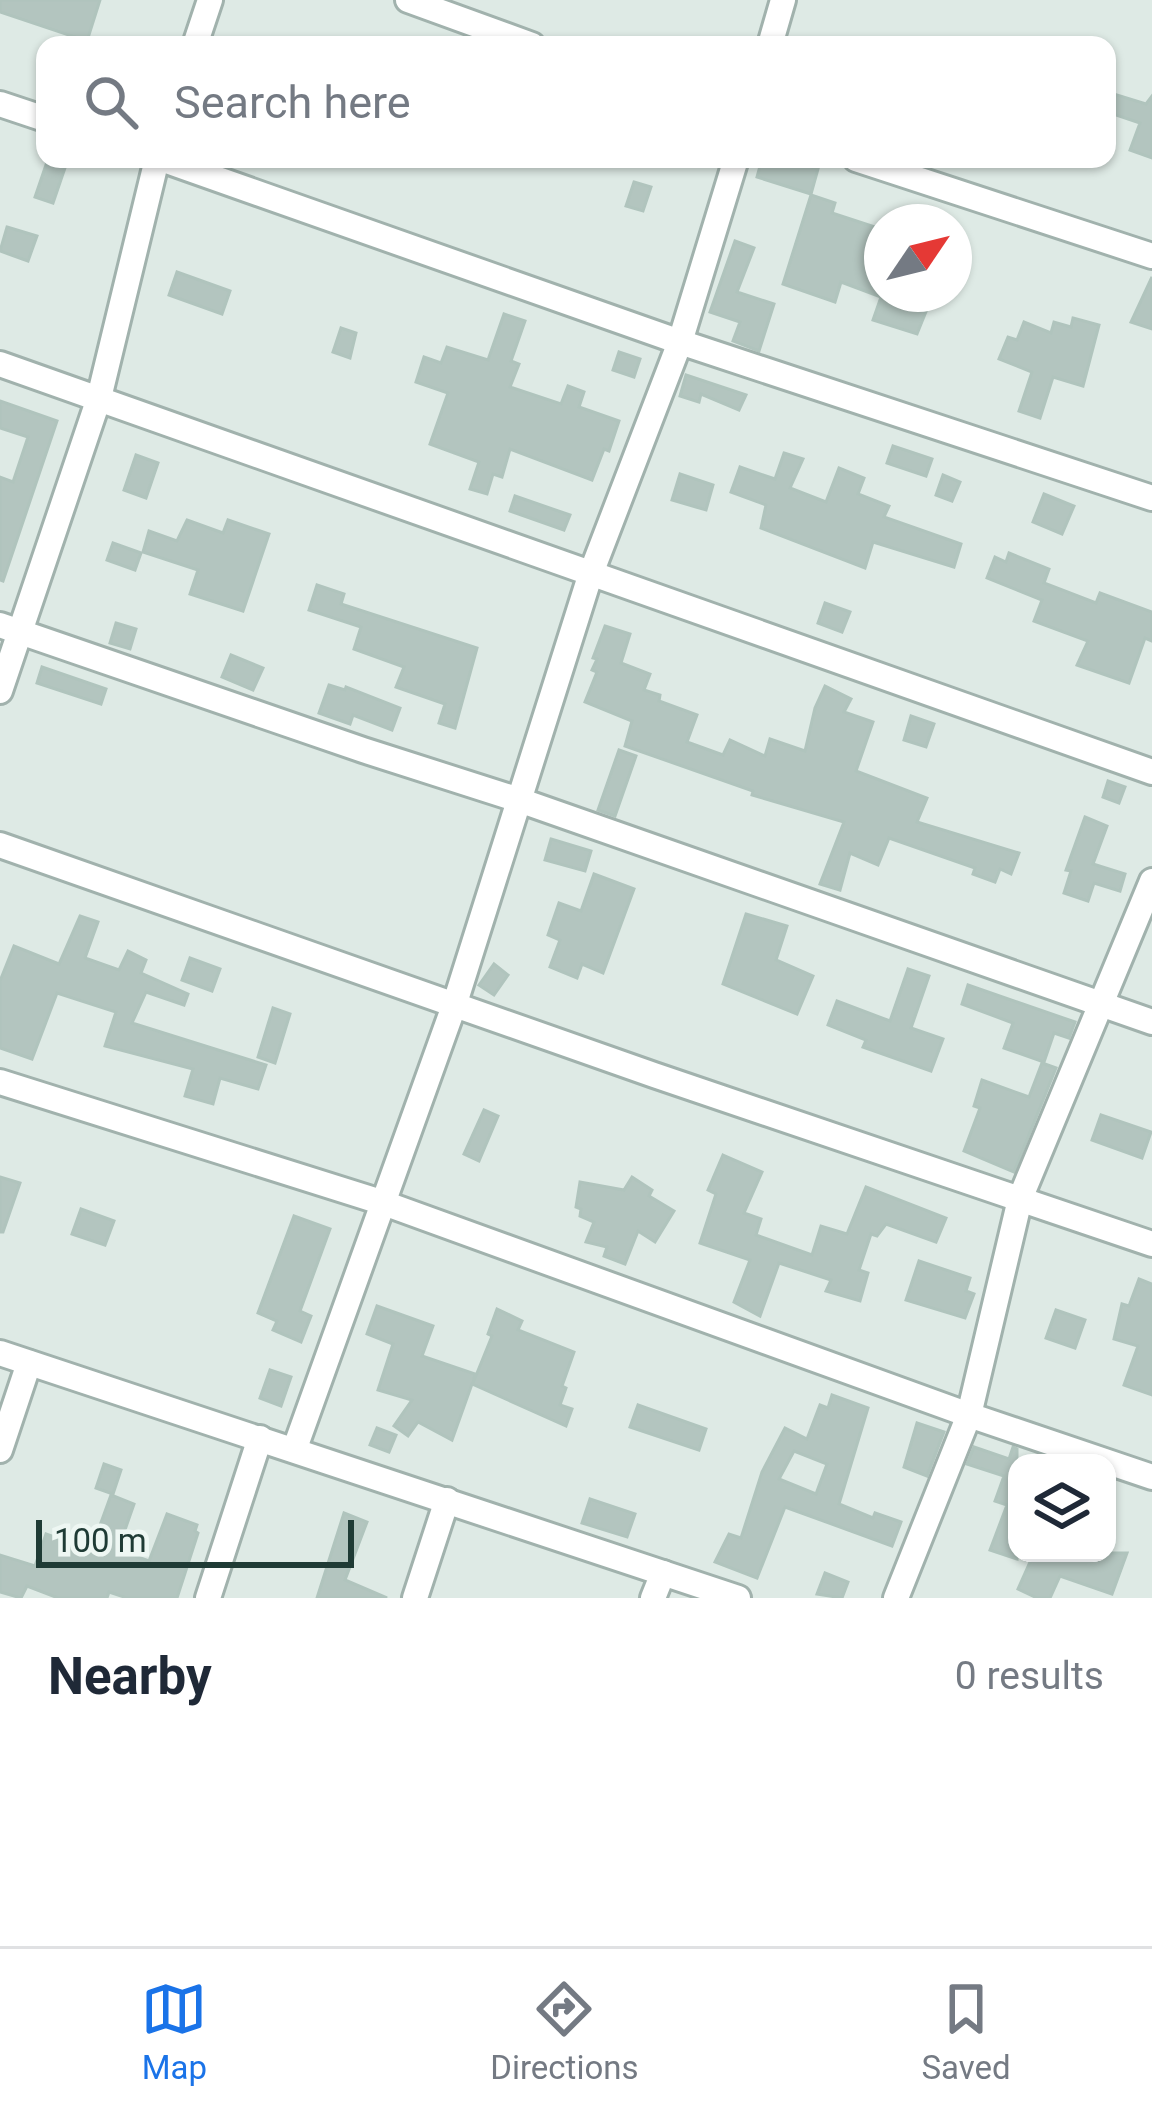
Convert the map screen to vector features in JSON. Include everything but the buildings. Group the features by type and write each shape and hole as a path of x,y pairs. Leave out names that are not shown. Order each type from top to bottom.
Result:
{"street":[{"path":"198,36 210,0"},
{"path":"408,0 507,36"},
{"path":"773,36 783,0"},
{"path":"0,104 36,116"},
{"path":"0,691 11,629 100,398 157,168"},
{"path":"185,168 680,342 1152,498"},
{"path":"295,1448 455,1003 590,576 680,342 733,168"},
{"path":"883,168 1152,256"},
{"path":"0,364 1152,772"},
{"path":"11,629 519,800 1152,1022"},
{"path":"0,845 1152,1244"},
{"path":"896,1598 969,1415 1021,1199 1152,880"},
{"path":"0,1082 381,1202 1152,1477"},
{"path":"0,1353 738,1598"},
{"path":"0,1450 29,1363"},
{"path":"208,1598 260,1438"},
{"path":"415,1598 447,1500"},
{"path":"653,1598 663,1573"}]}
